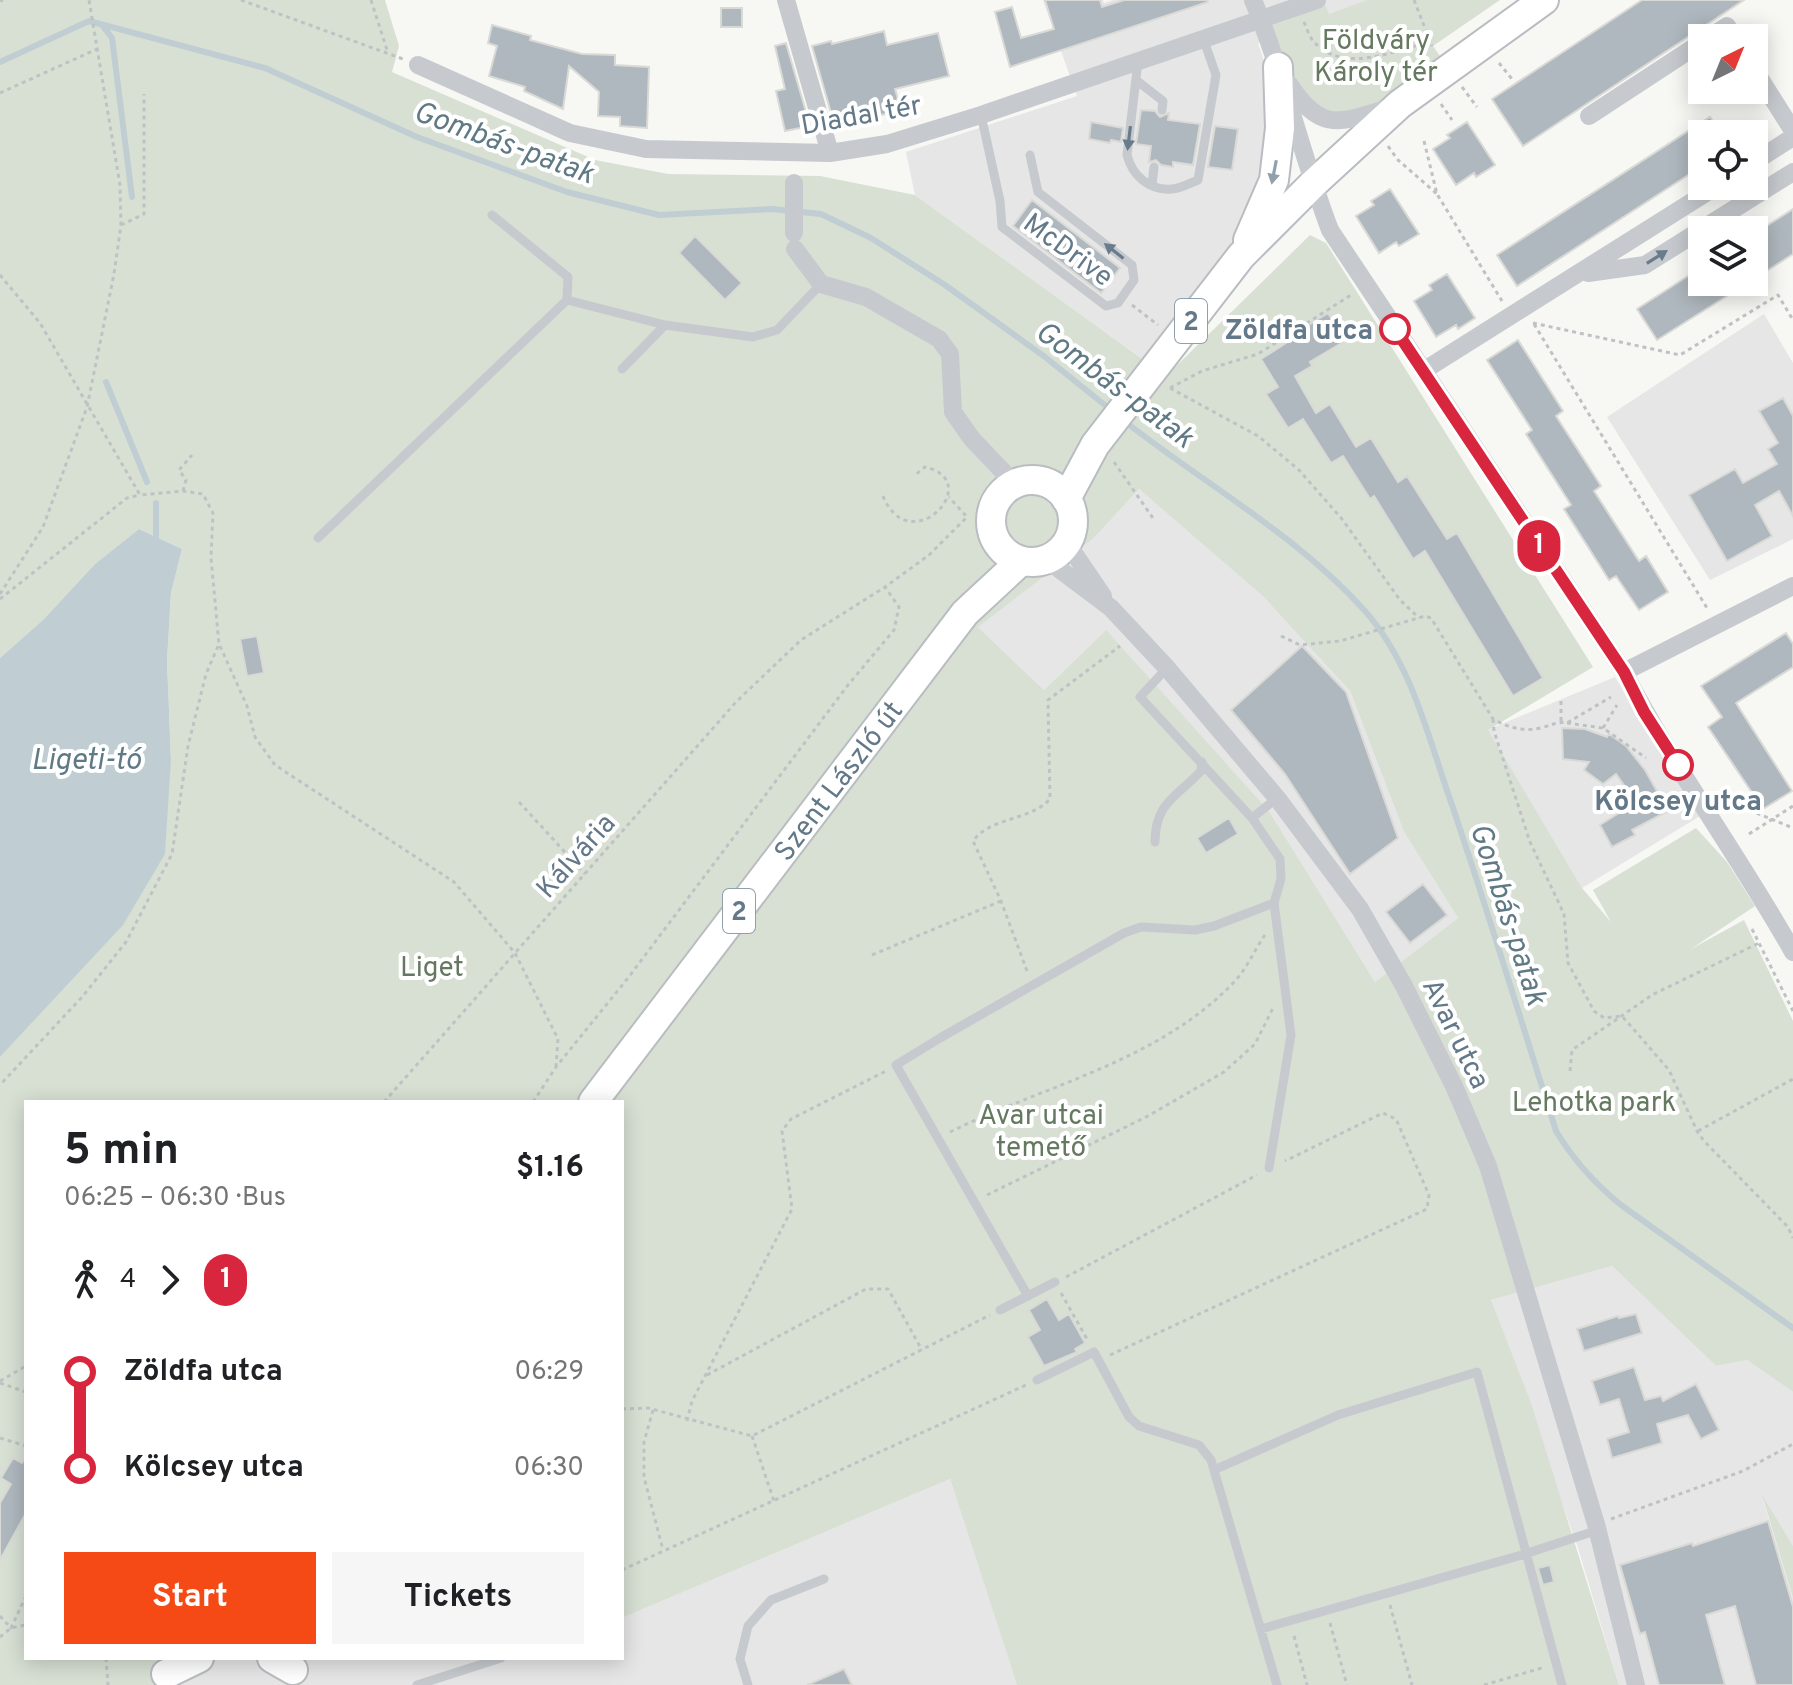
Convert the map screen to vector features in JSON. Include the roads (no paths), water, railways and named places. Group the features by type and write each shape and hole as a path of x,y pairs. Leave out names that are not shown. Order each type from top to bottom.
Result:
{"main road":[{"name":"2","path":"1066,499 1104,452 1141,385 1241,256 1400,104 1544,0"},
{"path":"1241,256 1274,180 1280,128 1278,67"},
{"name":"2","path":"1043,481 1104,452"},
{"path":"997,544 1008,555 1045,554 1072,528 1072,513 1066,499 1056,488 1043,481 1014,483"},
{"name":"2","path":"965,613 997,544 990,518 994,505 1001,493 1014,483"},
{"name":"2","path":"965,613 1045,554"},
{"name":"Szent László út","path":"595,1100 965,613"},
{"path":"167,1672 194,1660"}],"street":[{"path":"786,0 830,153"},
{"path":"1253,0 1278,67 1330,230 1624,672 1644,712 1730,844 1793,952"},
{"path":"1261,19 1317,0"},
{"name":"Diadal tér","path":"418,65 570,133 600,140 646,149 830,153 887,144 981,115 1261,19"},
{"path":"1589,116 1688,51"},
{"path":"1278,67 1303,105 1320,117 1346,120 1400,104"},
{"path":"1768,92 1793,134 1768,152"},
{"path":"1582,274 1645,265 1793,172"},
{"path":"794,183 794,241 821,284 866,297 939,339 950,354 953,412 972,439 1014,483"},
{"path":"1423,371 1528,315 1582,274 1696,200"},
{"path":"1045,554 1111,608"},
{"name":"Avar utca","path":"1045,554 1111,608 1167,668 1277,798 1360,909 1404,986 1454,1086 1488,1166 1597,1527 1636,1685"},
{"path":"1624,672 1793,586"}],"lane":[{"path":"1138,61 1127,155 1136,176 1152,185 1172,189 1198,180 1216,75 1203,38"},
{"path":"1136,80 1163,101 1162,110"},
{"name":"McDrive","path":"981,115 1000,201 1002,227 1106,306 1118,303 1134,280 1132,265 1038,192 1030,155"},
{"path":"1152,185 1154,167"},
{"path":"318,538 567,300 568,277 492,215"},
{"path":"567,300 665,325 753,337 777,330 821,284"},
{"path":"622,369 665,325"},
{"path":"1167,668 1140,697 1252,818 1280,859 1281,879 1274,903 1291,1035 1269,1168"},
{"path":"1155,842 1155,823 1164,806 1201,771 1202,762"},
{"path":"1252,818 1277,798"},
{"path":"1028,1296 896,1065 1124,933 1141,927 1195,930 1274,903"},
{"path":"1000,1310 1055,1282"},
{"path":"1037,1380 1097,1356 1129,1417 1139,1426 1199,1445 1211,1460 1277,1685"},
{"path":"1214,1470 1338,1415 1477,1372 1562,1685"},
{"path":"1261,1629 1525,1554 1597,1527"},
{"path":"748,1685 740,1659 748,1626 771,1600 824,1579"},
{"path":"417,1685 498,1660"}],"water":[{"name":"Ligeti-tó","path":"139,529 182,549 171,593 167,661 171,760 165,854 123,925 0,1057 0,658 44,619 95,564"}],"waterway":[{"name":"Gombás-patak","path":"0,62 89,21 265,68 417,137 567,192 659,215 772,209 821,214 871,238 945,285 1045,357 1111,410"},
{"path":"102,25 112,38 132,197"},
{"path":"106,382 147,482"},
{"name":"Gombás-patak","path":"1123,420 1279,533 1338,583 1381,632 1407,678 1426,727 1556,1131 1585,1171 1621,1205 1793,1328"},
{"path":"156,503 156,537"}],"place":[{"name":"Zöldfa utca","path":"1395,329"},
{"name":"Kölcsey utca","path":"1678,765"}],"park label":[{"name":"Földváry Károly tér","path":"1376,55"},
{"name":"Liget","path":"432,966"},
{"name":"Lehotka park","path":"1594,1101"},
{"name":"Avar utcai temető","path":"1041,1130"}]}
